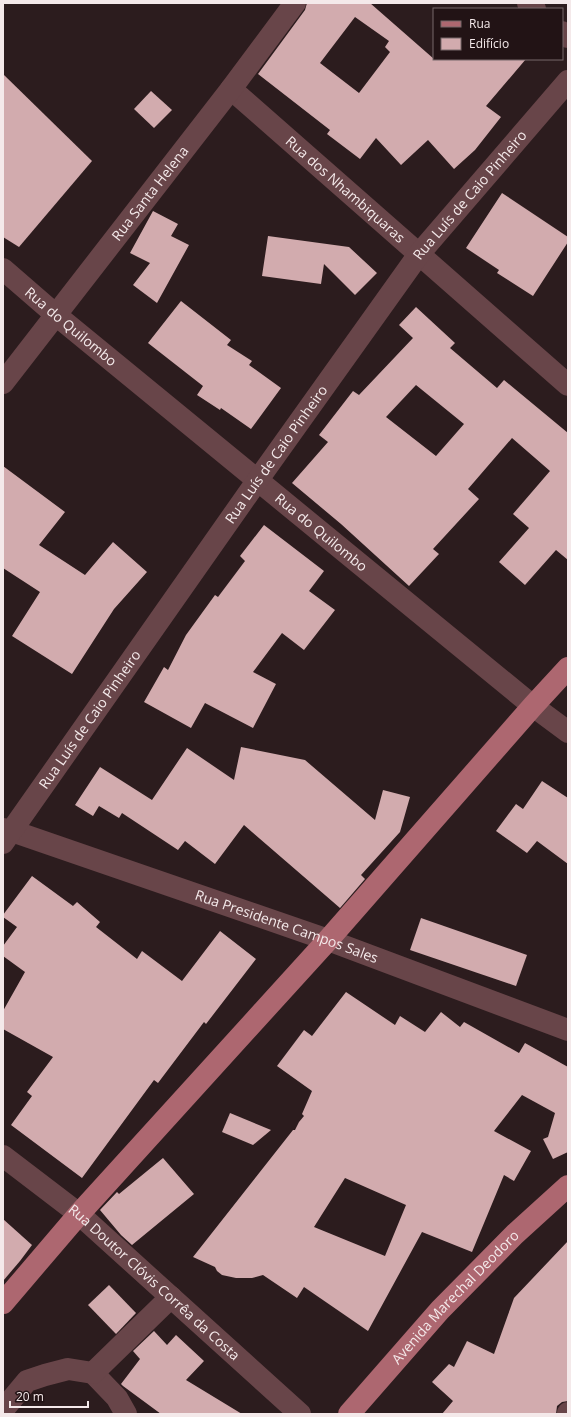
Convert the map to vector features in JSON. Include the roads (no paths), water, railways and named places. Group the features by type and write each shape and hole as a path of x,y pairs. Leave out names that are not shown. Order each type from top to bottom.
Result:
{"main road":[{"path":"3,1303 79,1214 328,940 568,668"},
{"name":"Avenida Marechal Deodoro","path":"349,1414 440,1310 516,1234 568,1186"}],"street":[{"name":"Rua Santa Helena","path":"3,383 231,89 295,3"},
{"name":"Rua Luís de Caio Pinheiro","path":"6,834 419,254 568,81"},
{"name":"Rua dos Nhambiquaras","path":"231,89 568,385"},
{"name":"Rua do Quilombo","path":"3,269 56,315 257,481 533,706 568,732"},
{"name":"Rua Presidente Campos Sales","path":"6,834 328,940 568,1030"},
{"name":"Rua Doutor Clóvis Corrêa da Costa","path":"3,1156 79,1214 300,1414"},
{"path":"93,1373 171,1297"},
{"path":"3,1410 27,1381 68,1369 93,1373 117,1398 126,1414"}]}
